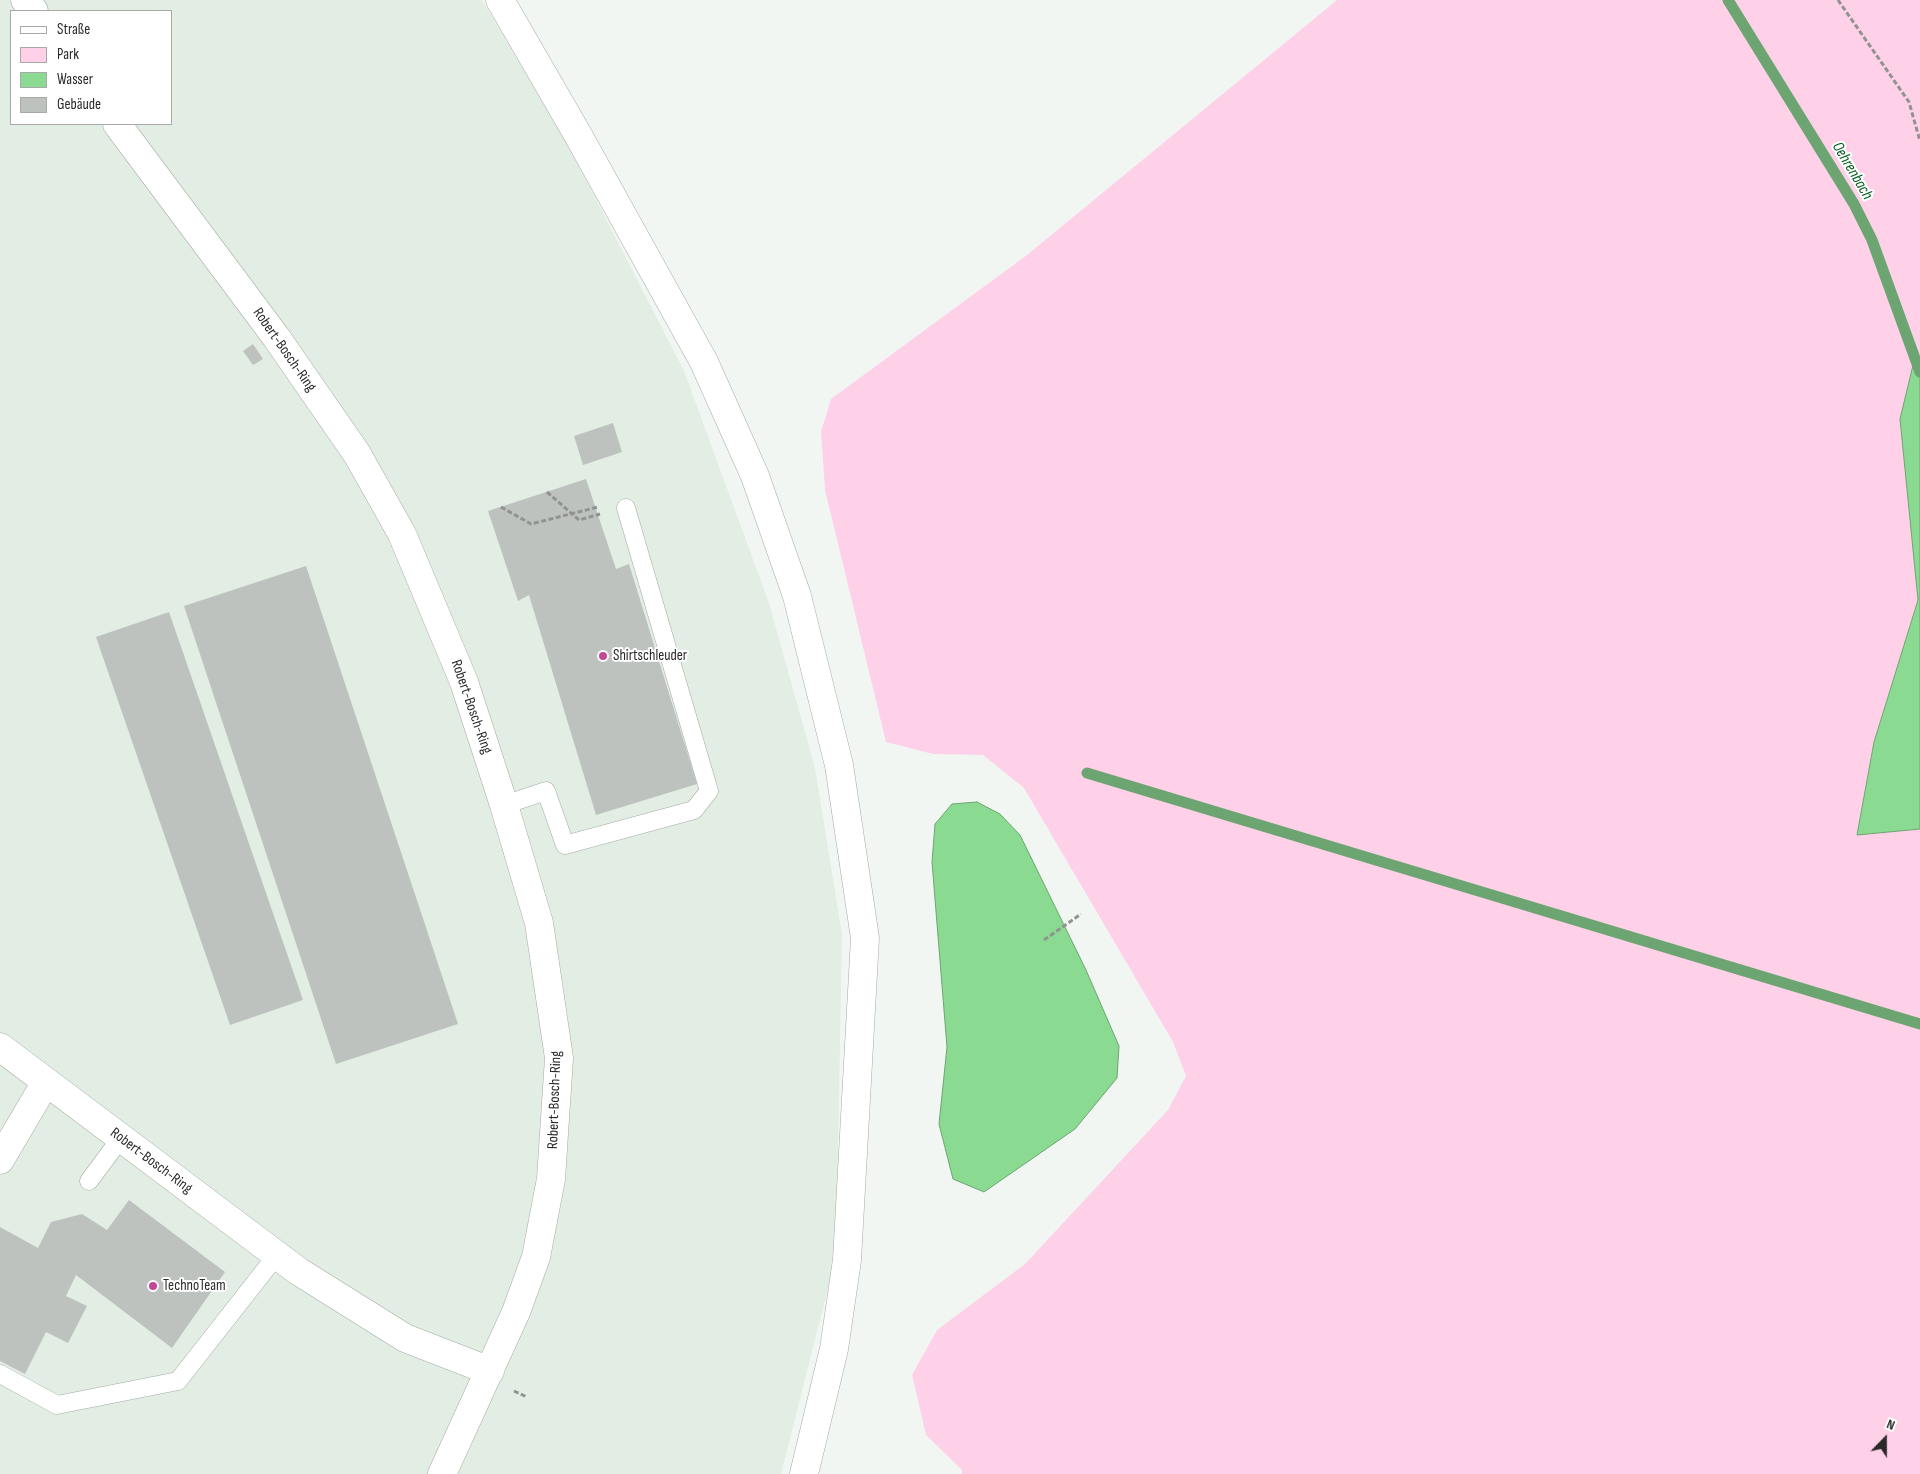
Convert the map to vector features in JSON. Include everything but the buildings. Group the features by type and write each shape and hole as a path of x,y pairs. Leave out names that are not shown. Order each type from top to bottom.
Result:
{"street":[{"path":"500,0 578,135 704,362 755,476 797,596 839,766 865,938 847,1260 834,1349 804,1474"},
{"name":"Robert-Bosch-Ring","path":"118,125 276,337 357,454 402,534 464,682 504,805 539,923 559,1058 551,1179 536,1257 516,1312 442,1474"},
{"name":"Robert-Bosch-Ring","path":"0,1046 265,1245 276,1256 405,1338 490,1371"},
{"path":"0,1160 46,1082"}],"lane":[{"path":"504,805 546,791 565,845 694,810 709,791 618,509"},
{"path":"89,1181 121,1138"},
{"path":"0,1374 57,1405 178,1380 276,1256"}],"path":[{"path":"1838,0 1909,102 1920,141"},
{"path":"546,492 579,520 618,509"},
{"path":"501,507 531,524 607,504 618,509"},
{"path":"1044,940 1081,914"}],"shaded area":[{"path":"0,0 482,0 565,139 684,371 769,603 815,768 842,935 836,1257 781,1474 0,1474"}],"green space":[{"path":"1337,0 1920,0 1920,360 1916,357 1901,419 1918,600 1874,742 1857,835 1920,829 1920,1474 962,1474 962,1470 926,1435 912,1375 937,1330 1025,1264 1168,1110 1186,1076 1173,1042 1024,788 983,755 933,754 886,742 825,490 821,432 831,399 1027,255"}],"water":[{"path":"1915,357 1920,360 1920,829 1857,835 1874,742 1918,600 1900,419"},
{"path":"977,802 1000,814 1020,835 1086,970 1119,1046 1117,1078 1075,1129 984,1192 953,1179 939,1124 947,1047 932,862 935,824 952,804"}],"waterway":[{"name":"Oehrenbach","path":"1728,0 1854,204 1872,240 1920,372"},
{"path":"1087,773 1920,1024"}],"place":[{"name":"Shirtschleuder","path":"603,656"},
{"name":"TechnoTeam","path":"153,1286"}]}
